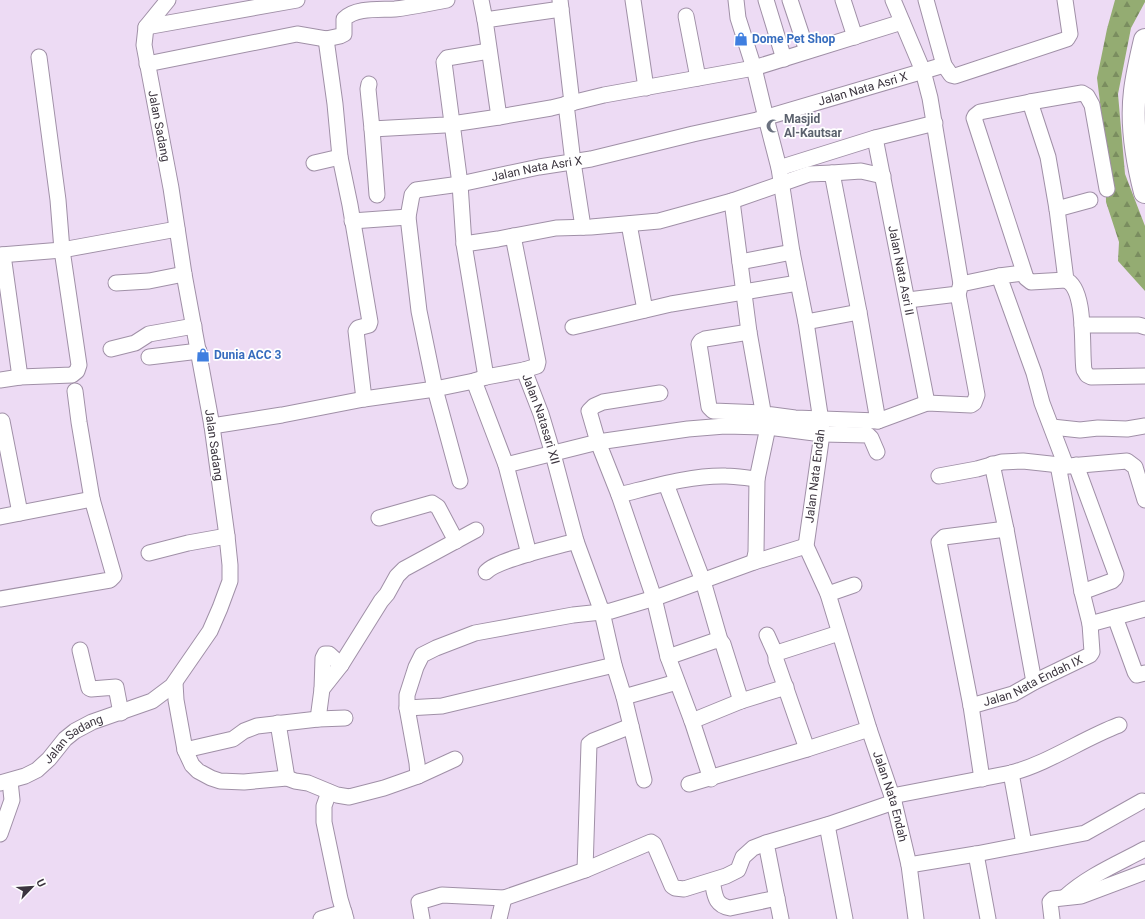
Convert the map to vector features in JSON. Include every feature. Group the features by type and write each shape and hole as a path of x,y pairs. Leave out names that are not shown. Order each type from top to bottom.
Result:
{"highway":[{"path":"1145,40 1138,68 1134,122 1140,171 1145,192"},
{"path":"1145,74 1142,104 1142,133 1145,157"}],"street":[{"path":"146,27 168,0"},
{"path":"146,27 297,0"},
{"path":"147,64 297,34 326,38 343,35 344,18 351,14 357,6 395,9 447,0"},
{"path":"480,0 485,20 499,117"},
{"path":"633,0 646,88"},
{"name":"Jalan Nata Endah","path":"736,0 738,18 754,68 779,168 792,252 806,322 822,426 806,546 828,594 869,729 893,799 908,865 916,919"},
{"path":"766,0 784,59"},
{"path":"790,0 807,51"},
{"path":"842,0 855,37"},
{"path":"822,426 878,421 927,403 971,405 976,400 977,395 935,123 923,71 894,0"},
{"path":"926,0 944,65 951,75 955,76 1069,38 1070,34 1065,0"},
{"path":"485,20 560,5 573,162 583,227"},
{"path":"686,16 698,78"},
{"path":"372,129 453,124 499,117 569,104 604,95 754,68 902,22"},
{"name":"Jalan Sadang","path":"5,782 32,773 49,759 65,739 75,731 92,722 152,700 166,692 175,683 210,632 228,586 230,575 227,536 212,426 184,274 171,188 147,64 144,45 146,27"},
{"path":"326,38 340,156 370,324 358,328 356,331 364,399"},
{"path":"489,51 447,58 444,62 460,184 464,244 480,379 506,465 529,554"},
{"path":"0,380 20,377 72,375 77,371 79,364 62,250 58,200 39,57"},
{"name":"Jalan Nata Asri X","path":"460,480 435,389 419,311 408,217 412,195 416,190 460,184 539,167 591,159 766,118 944,65"},
{"path":"369,84 368,89 377,195"},
{"path":"1108,189 1092,105 1087,96 1082,94 1030,102 976,114 974,118 1026,278 1031,282 1066,280 1074,286 1080,308 1084,370 1091,377 1145,376"},
{"path":"1030,102 1048,157 1057,209 1066,280"},
{"path":"779,168 875,138 935,123"},
{"name":"Jalan Nata Asri II","path":"875,138 927,403"},
{"path":"314,163 340,156"},
{"path":"464,244 556,228 659,221 732,200 809,174 861,171 883,176"},
{"path":"832,173 860,312 878,421"},
{"path":"732,200 749,332 766,420 757,479 756,552 754,562"},
{"path":"1057,209 1090,200"},
{"path":"352,221 408,217"},
{"path":"629,224 645,310"},
{"path":"20,377 2,255 62,250 177,229"},
{"name":"Jalan Natasari XII","path":"512,236 538,362 537,366 524,370 541,414 576,541 602,612 614,665 624,697 644,780"},
{"path":"740,262 792,252"},
{"path":"908,300 960,289 999,276 1023,272"},
{"path":"116,283 149,281 184,274"},
{"path":"999,276 1034,373 1042,403 1067,465 1116,574 1112,581 1082,592"},
{"path":"573,328 671,304 798,283"},
{"path":"806,322 860,312"},
{"path":"1082,325 1139,325 1145,327"},
{"path":"111,349 135,343 149,334 194,326"},
{"path":"749,332 705,339 698,344 709,407 713,411 766,420 822,426 868,435 872,438 877,452"},
{"path":"150,358 198,351"},
{"path":"212,426 282,415 364,399 435,389 524,370"},
{"path":"0,599 110,580 113,578 114,574 92,499 75,392"},
{"path":"660,393 603,402 594,406 589,412 598,442 619,495 654,598 668,657 692,721 711,779"},
{"path":"506,465 598,442 688,429 725,426 766,420"},
{"path":"2,421 20,513"},
{"path":"1052,427 1080,430 1098,428 1127,429 1145,426"},
{"path":"939,476 977,469 992,464 1023,461 1067,465 1127,461 1135,466 1145,500"},
{"path":"992,464 1006,529 1034,682"},
{"path":"1067,465 1082,592 1090,624 1145,609"},
{"path":"619,495 699,478 725,476 757,479"},
{"path":"666,484 703,581 720,640 723,644 741,701"},
{"path":"0,517 92,499"},
{"path":"379,518 432,503 438,507 456,540"},
{"path":"982,779 971,706 939,542 944,537 1006,529"},
{"path":"318,719 322,689 341,665 397,576 413,564 476,530"},
{"path":"149,553 188,543 227,536"},
{"path":"486,572 496,565 576,541"},
{"path":"418,776 407,708 407,695 416,667 422,655 475,633 573,615 611,611 654,598 754,562 806,546"},
{"path":"828,594 854,585"},
{"path":"1115,616 1135,672 1137,674 1145,673"},
{"name":"Jalan Nata Endah IX","path":"971,706 1014,694 1034,682 1090,655 1092,652 1090,624"},
{"path":"776,655 780,652 839,633"},
{"path":"767,635 776,655 776,660 807,750"},
{"path":"668,657 720,640"},
{"path":"80,650 88,688 116,687 121,712"},
{"path":"407,708 442,706 614,665"},
{"path":"624,697 677,682"},
{"path":"175,683 176,700 184,750 192,765 211,778 220,781 244,782 287,778 308,783 337,795 349,797 384,788 418,776 455,759"},
{"path":"692,721 741,701 786,687"},
{"path":"184,750 233,739 244,731 257,726 318,719 345,718"},
{"path":"278,723 287,778"},
{"path":"422,919 419,902 442,895 504,898 585,870 651,842 654,844 672,886 675,888 684,889 712,881 738,870 743,857 753,848 766,843 827,825 893,799 1010,773 1038,764 1101,732 1119,725"},
{"path":"585,870 589,744 631,726"},
{"path":"689,784 711,779 807,750 869,729"},
{"path":"1010,773 1024,844"},
{"path":"0,834 12,800 5,782"},
{"path":"321,919 345,916 324,822 324,806 329,792"},
{"path":"908,865 976,854 1085,832 1142,800"},
{"path":"827,825 845,919"},
{"path":"766,843 781,919"},
{"path":"1065,898 1077,886 1089,878 1145,850"},
{"path":"976,854 988,919"},
{"path":"1052,919 1050,902 1057,898 1081,896 1145,872"},
{"path":"712,881 717,901 720,905 725,907 730,908 778,898"},
{"path":"499,919 504,898"}],"green space":[{"path":"1115,0 1145,0 1131,28 1118,94 1125,174 1145,226 1145,291 1118,261 1119,242 1106,202 1105,143 1097,78 1107,29"}],"place":[{"name":"Dome Pet Shop","path":"741,39"},
{"name":"Masjid Al-Kautsar","path":"773,126"},
{"name":"Dunia ACC 3","path":"203,355"}]}
